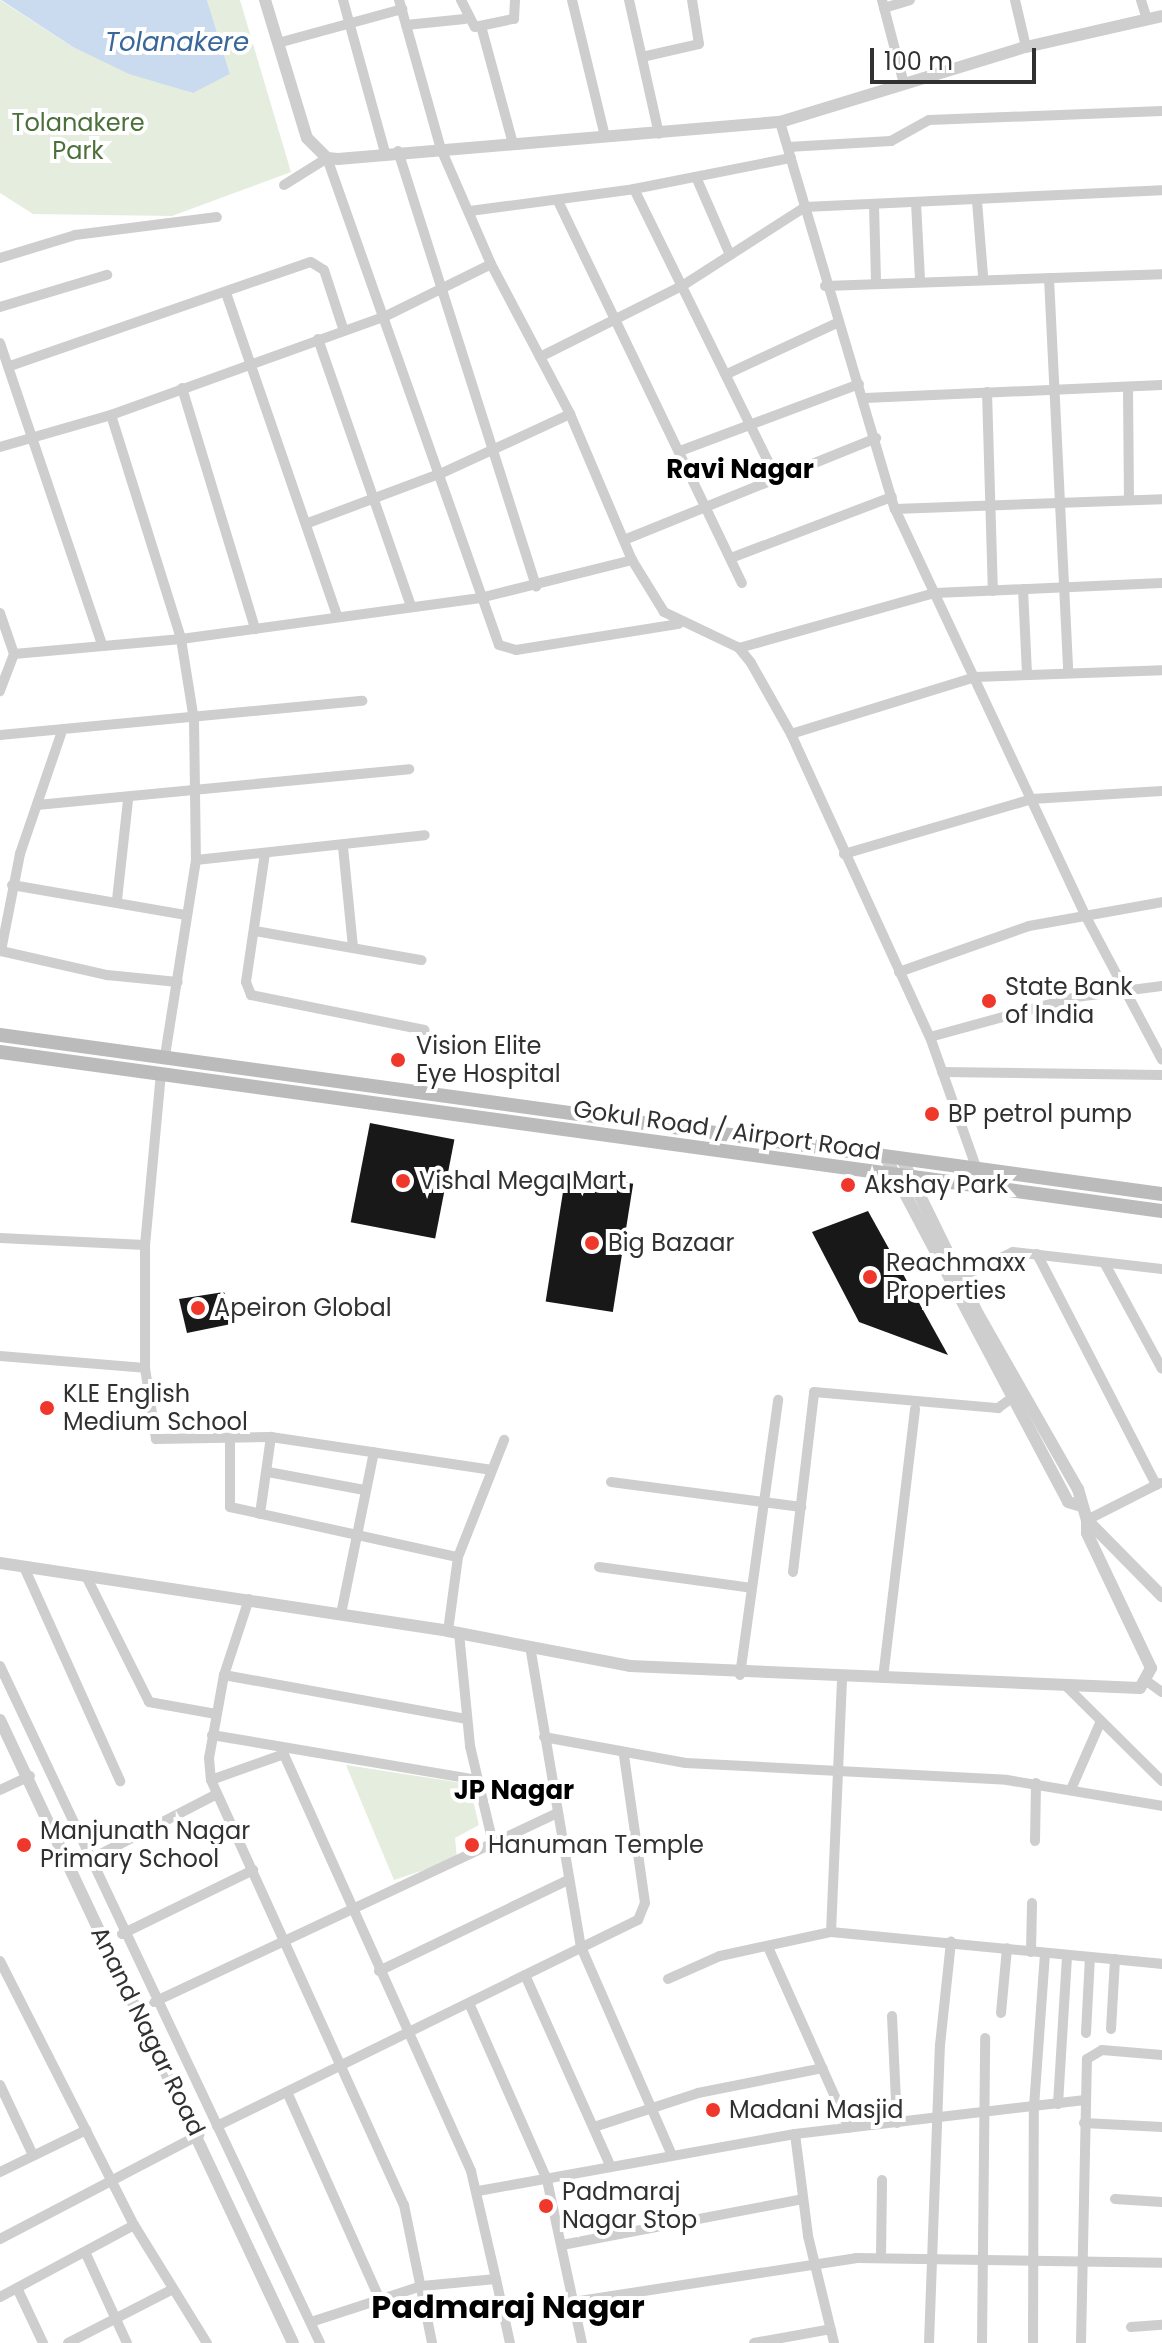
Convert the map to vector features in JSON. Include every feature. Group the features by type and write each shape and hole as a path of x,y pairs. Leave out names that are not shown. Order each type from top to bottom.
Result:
{"main road":[{"name":"Gokul Road / Airport Road","path":"0,1035 1162,1194"},
{"name":"Gokul Road / Airport Road","path":"0,1052 1162,1211"}],"street":[{"path":"265,0 307,138 327,158 442,473 480,598 504,649 679,624"},
{"path":"343,0 348,25 391,152 497,448 536,587"},
{"path":"461,0 465,19"},
{"path":"406,25 465,19 481,26 514,19 515,0"},
{"path":"572,0 605,136"},
{"path":"629,0 659,134"},
{"path":"642,57 699,44 692,0"},
{"path":"904,84 883,4 910,0"},
{"path":"1015,0 1026,47"},
{"path":"1141,0 1147,20"},
{"path":"278,43 348,25 400,5 441,149 491,264 570,414 632,560 664,612 679,624 739,648 791,734 930,1037 983,1187"},
{"path":"284,185 327,158 780,122 1026,47 1162,16"},
{"path":"481,26 513,144"},
{"path":"470,211 634,189 696,177 789,152 898,139 929,120 1162,111"},
{"path":"780,122 825,286 865,398 895,509 1084,913 1162,1060"},
{"path":"696,177 730,255"},
{"path":"634,189 777,479"},
{"path":"540,357 618,322 682,286 805,207 1162,190"},
{"path":"558,201 742,583"},
{"path":"977,201 983,276"},
{"path":"916,203 920,280"},
{"path":"874,205 876,281"},
{"path":"0,258 75,235 217,217"},
{"path":"10,366 311,262 324,270 343,328"},
{"path":"0,447 111,415 343,328 386,316 441,294 491,264"},
{"path":"825,286 983,276 1049,278 1162,274"},
{"path":"0,307 107,275"},
{"path":"1049,278 1063,503 1068,672"},
{"path":"226,293 248,363 308,523 337,616"},
{"path":"727,374 839,322"},
{"path":"318,339 379,498 411,606"},
{"path":"0,345 10,366 102,645"},
{"path":"680,451 753,427 859,384"},
{"path":"865,398 1162,385"},
{"path":"182,388 255,629"},
{"path":"1128,388 1129,500"},
{"path":"987,392 994,505 993,591"},
{"path":"308,523 442,473 570,414"},
{"path":"111,415 181,639 194,720 196,860 165,1056"},
{"path":"624,540 876,438"},
{"path":"731,558 892,497"},
{"path":"895,509 1162,499"},
{"path":"14,654 181,639 480,598 536,587 632,560"},
{"path":"739,648 935,593 1162,583"},
{"path":"1023,589 1027,674"},
{"path":"0,613 4,641 14,654"},
{"path":"0,691 14,654"},
{"path":"791,734 975,677 1162,670"},
{"path":"0,735 61,734 362,701"},
{"path":"61,734 12,885 0,942 7,955 178,982"},
{"path":"37,805 128,801 409,769"},
{"path":"844,854 1032,799 1162,791"},
{"path":"117,900 128,801"},
{"path":"196,860 343,847 425,835"},
{"path":"343,847 353,948"},
{"path":"265,853 246,982 251,995 424,1030"},
{"path":"12,885 117,900 186,915"},
{"path":"899,972 1084,913 1162,902"},
{"path":"255,931 422,960"},
{"path":"930,1037 1125,988 1162,986"},
{"path":"942,1072 1162,1075"},
{"path":"161,1073 145,1245 145,1368 156,1439 271,1437 491,1470"},
{"path":"885,1156 892,1176 948,1267 1068,1502 1081,1506 1087,1520 1162,1596"},
{"path":"902,1159 948,1267 960,1278 1015,1395"},
{"path":"0,1238 145,1245"},
{"path":"960,1278 1006,1254 1037,1254 1162,1269"},
{"path":"1037,1254 1159,1484 1087,1520"},
{"path":"1105,1264 1162,1369"},
{"path":"0,1356 145,1368"},
{"path":"793,1572 814,1392 998,1408 1015,1395"},
{"path":"740,1675 778,1400"},
{"path":"883,1678 915,1409"},
{"path":"260,1514 271,1437"},
{"path":"230,1438 227,1501 260,1514 355,1531 458,1557"},
{"path":"493,1843 477,1780 454,1632 458,1557 504,1440"},
{"path":"341,1614 355,1531 374,1452"},
{"path":"268,1472 364,1490"},
{"path":"611,1482 801,1507"},
{"path":"1087,1520 1087,1533 1144,1646 1148,1682 1162,1692"},
{"path":"0,1563 454,1632 630,1666 740,1675 842,1676 1131,1690 1148,1682"},
{"path":"24,1567 120,1781"},
{"path":"599,1567 752,1588"},
{"path":"86,1576 149,1702 216,1714"},
{"path":"249,1599 224,1675 212,1735 211,1780 404,2205 432,2343"},
{"path":"530,1646 566,1881 581,1947 655,2104 671,2153"},
{"path":"0,1666 154,2002 320,2343"},
{"path":"224,1675 467,1719"},
{"path":"831,1932 842,1676"},
{"path":"1067,1687 1162,1781"},
{"name":"Anand Nagar Road","path":"0,1720 30,1776 136,2013 199,2135 293,2343"},
{"path":"1072,1787 1101,1721"},
{"path":"212,1735 282,1751 477,1780"},
{"path":"544,1737 624,1755 1036,1783 1072,1787 1162,1806"},
{"path":"211,1780 282,1751"},
{"path":"282,1751 478,2191 510,2343"},
{"path":"217,2126 581,1947 633,1925 645,1903 624,1755"},
{"path":"0,1790 30,1776"},
{"path":"1035,1841 1036,1783"},
{"path":"89,1860 217,1794"},
{"path":"154,2002 283,1938 555,1814"},
{"path":"122,1934 253,1870"},
{"path":"379,1971 566,1881"},
{"path":"1031,1952 1032,1903"},
{"path":"668,1979 720,1956 831,1932 1162,1964"},
{"path":"929,2343 937,2119 951,1942"},
{"path":"768,1947 849,2128"},
{"path":"1001,2013 1007,1948"},
{"path":"1033,2343 1034,2107 1045,1953"},
{"path":"1058,2104 1067,1955"},
{"path":"1086,2033 1090,1957"},
{"path":"1111,2029 1115,1959"},
{"path":"0,1961 5,1986 86,2130 134,2225 207,2343"},
{"path":"525,1975 610,2165"},
{"path":"469,2003 547,2180 582,2343"},
{"path":"892,2016 897,2123"},
{"path":"982,2343 986,2257 985,2038"},
{"path":"1081,2343 1084,2123 1089,2054 1162,2055"},
{"path":"594,2127 655,2104 823,2068"},
{"path":"0,2085 33,2155"},
{"path":"287,2092 379,2298"},
{"path":"478,2191 547,2180 671,2153 795,2134 985,2115 1085,2100"},
{"path":"1084,2123 1162,2127"},
{"path":"0,2172 86,2130"},
{"path":"795,2134 814,2264 834,2343"},
{"path":"0,2239 199,2135"},
{"path":"881,2256 882,2180"},
{"path":"562,2245 803,2199"},
{"path":"1115,2199 1162,2202"},
{"path":"0,2297 86,2254 134,2225"},
{"path":"86,2254 127,2343"},
{"path":"573,2302 881,2256 1033,2256 1162,2263"},
{"path":"311,2322 422,2286 496,2279"},
{"path":"68,2343 173,2289"},
{"path":"18,2290 43,2343"},
{"path":"1131,2327 1162,2325"},
{"path":"754,2343 831,2329"}],"green space":[{"name":"Tolanakere Park","path":"0,0 73,47 192,93 230,74 207,0 240,0 291,172 172,216 33,214 0,193"},
{"path":"346,1765 469,1784 479,1825 455,1838 457,1859 394,1880"}],"water":[{"name":"Tolanakere","path":"1,0 207,0 230,74 193,93 129,74 73,47"}],"building":[{"name":"Vishal Mega Mart","path":"370,1123 454,1139 435,1239 351,1222"},
{"name":"Big Bazaar","path":"566,1173 633,1184 613,1312 546,1301"},
{"name":"Reachmaxx Properties","path":"868,1211 948,1355 859,1322 812,1232"},
{"path":"224,1292 236,1323 187,1333 179,1299"}],"place":[{"name":"State Bank of India","path":"989,1001"},
{"name":"Vision Elite Eye Hospital","path":"398,1060"},
{"name":"BP petrol pump","path":"932,1114"},
{"name":"Vishal Mega Mart","path":"403,1181"},
{"name":"Akshay Park","path":"848,1185"},
{"name":"Big Bazaar","path":"592,1243"},
{"name":"Reachmaxx Properties","path":"870,1277"},
{"name":"Apeiron Global","path":"198,1308"},
{"name":"KLE English Medium School","path":"47,1408"},
{"name":"Manjunath Nagar Primary School","path":"24,1845"},
{"name":"Hanuman Temple","path":"472,1845"},
{"name":"Madani Masjid","path":"713,2110"},
{"name":"Padmaraj Nagar Stop","path":"546,2206"}],"district":[{"name":"Ravi Nagar","path":"740,470"},
{"name":"JP Nagar","path":"514,1791"},
{"name":"Padmaraj Nagar","path":"508,2307"}]}
